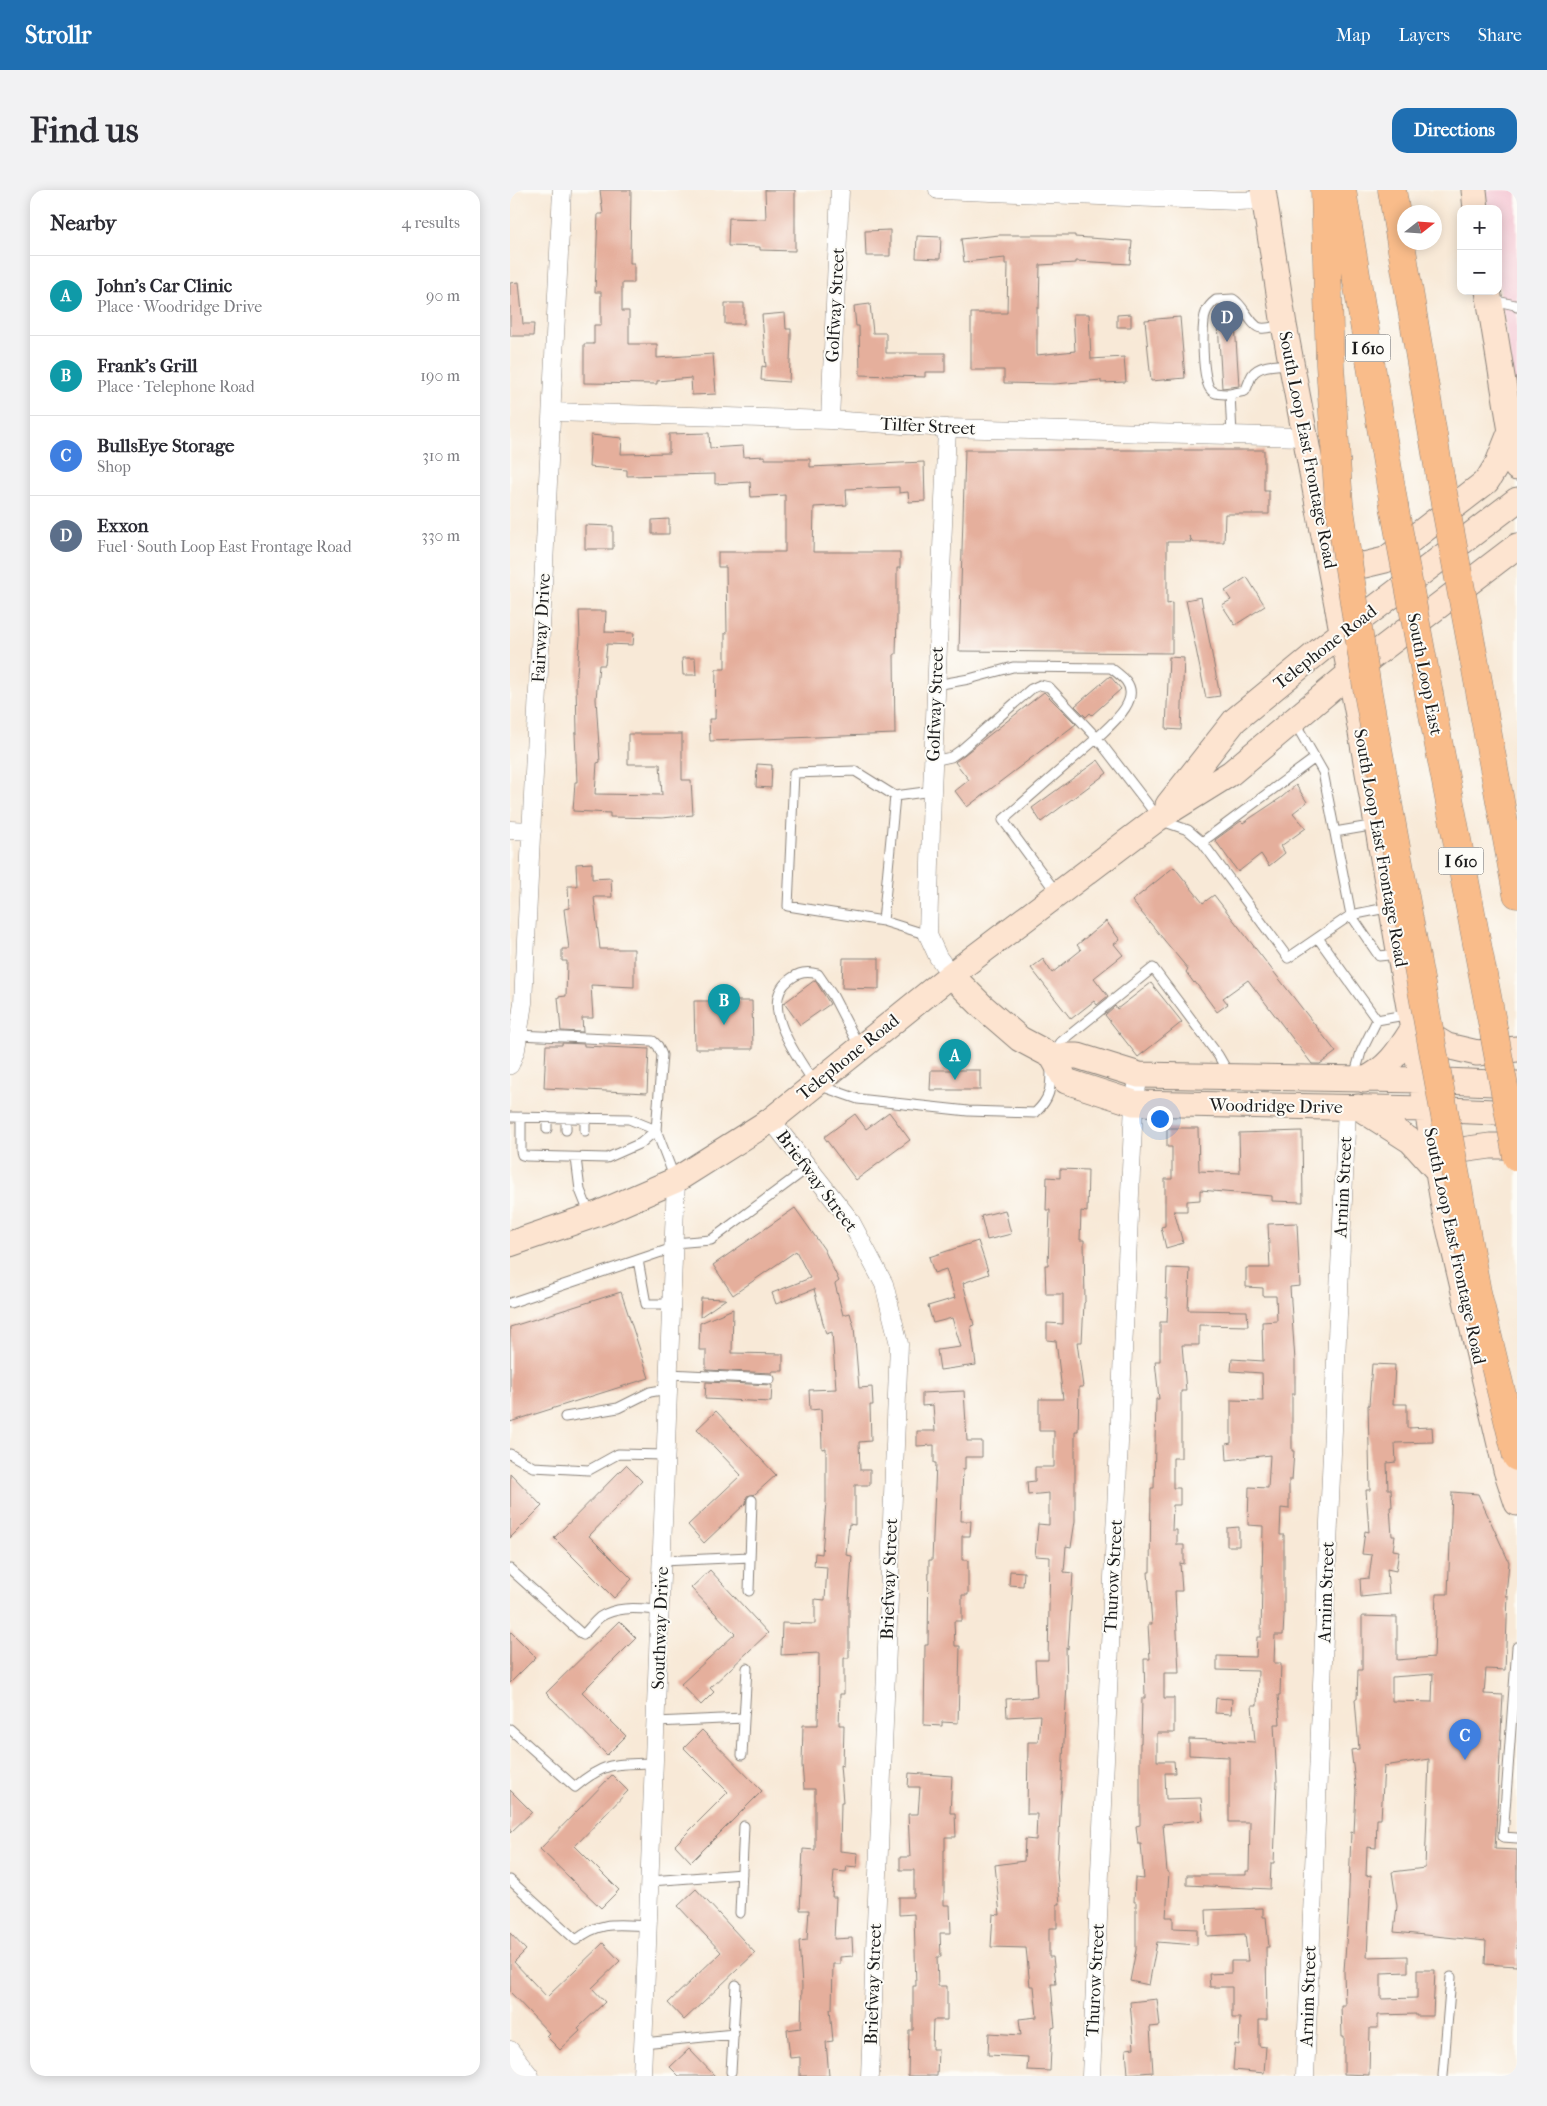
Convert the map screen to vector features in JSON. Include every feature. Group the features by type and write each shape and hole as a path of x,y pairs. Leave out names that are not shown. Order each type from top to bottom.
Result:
{"highway":[{"path":"1325,190 1330,365 1339,503 1369,698 1477,1292 1517,1457"},
{"name":"South Loop East","path":"1342,190 1394,506 1517,1157"},
{"name":"I 610","path":"1392,190 1440,477 1517,894"},
{"path":"1474,659 1517,786"},
{"path":"1471,1329 1517,1437"}],"main road":[{"path":"1474,190 1476,205"},
{"name":"South Loop East Frontage Road","path":"1264,195 1284,325 1326,543 1437,1170 1471,1329 1506,1470 1517,1503"},
{"path":"1489,296 1512,418 1517,468"},
{"path":"1326,543 1339,556 1353,562 1364,565 1385,560 1487,481 1498,463 1512,418"},
{"name":"Telephone Road","path":"1157,818 1235,720 1341,634 1517,500"},
{"name":"Telephone Road","path":"510,1244 590,1216 676,1180 771,1120 951,975 1157,818 1231,773 1349,674 1517,546"},
{"name":"Woodridge Drive","path":"951,975 983,1007 1020,1039 1052,1056 1078,1056 1138,1076 1422,1080 1517,1084"},
{"path":"1359,1080 1378,1074 1392,1061 1412,1022 1447,1046 1477,1053 1517,1049"},
{"name":"Woodridge Drive","path":"1052,1056 1066,1081 1134,1102 1517,1113"},
{"path":"1352,1107 1411,1141 1437,1170 1461,1150 1490,1146 1517,1146"}],"street":[{"name":"Fairway Drive","path":"510,1065 518,1035 523,1003 562,190"},
{"name":"Golfway Street","path":"830,420 840,190"},
{"path":"938,190 1238,201 1264,195"},
{"name":"Tilfer Street","path":"552,412 830,420 947,428 1305,437"},
{"name":"Golfway Street","path":"947,428 933,761 928,935 938,957 951,975"},
{"path":"510,830 532,831"},
{"name":"Thurow Street","path":"1091,2076 1134,1102 1138,1076"},
{"name":"Arnim Street","path":"1305,2076 1352,1107"},
{"name":"Briefway Street","path":"771,1120 850,1220 884,1284 899,1344 870,2076"},
{"name":"Southway Drive","path":"642,2076 676,1180"},
{"path":"510,2050 530,2076"}],"lane":[{"path":"1489,296 1517,307"},
{"path":"1284,325 1260,328 1255,326 1244,308 1233,299 1216,300 1206,312 1204,322 1206,379 1211,390 1222,394 1230,394 1245,390 1256,370 1266,366 1291,364"},
{"path":"1230,394 1232,435"},
{"path":"936,685 969,680 1013,667 1111,668 1127,683 1130,698 1127,708 1097,738 1003,820 1057,895"},
{"path":"933,761 951,757 962,750 1031,689 1040,685 1049,687 1097,738 1157,818 1188,830 1202,842 1288,958 1351,915 1391,907"},
{"path":"1293,721 1323,772 1351,915 1380,956 1400,954"},
{"path":"1202,842 1315,758"},
{"path":"928,935 883,921 788,906 794,773 855,771 895,796 932,791"},
{"path":"883,921 895,796"},
{"path":"1334,832 1376,825"},
{"path":"1318,938 1377,1020"},
{"path":"860,1048 833,996 818,974 806,971 793,977 783,985 777,1003 782,1031 815,1084 858,1099 968,1111 1035,1113 1044,1104 1049,1094 1052,1056 1061,1042 1153,968 1218,1055 1231,1077"},
{"path":"1377,1020 1412,1022"},
{"path":"1359,1080 1360,1052 1377,1020"},
{"path":"518,1035 652,1041 658,1046 662,1055 656,1130 676,1180"},
{"path":"510,1116 629,1119 656,1130"},
{"path":"521,1117 522,1155 565,1153 607,1158 641,1143 656,1130"},
{"path":"547,1117 547,1130"},
{"path":"566,1118 566,1130"},
{"path":"585,1118 585,1130"},
{"path":"582,1155 580,1190 590,1216"},
{"path":"510,1303 638,1260 674,1245 711,1240 808,1167"},
{"path":"638,1260 646,1304 671,1304"},
{"path":"565,1417 618,1408 668,1381 770,1379"},
{"path":"510,1454 533,1467 589,1470 618,1454 666,1455"},
{"path":"749,1591 752,1500"},
{"path":"662,1561 750,1557"},
{"path":"510,1569 583,1635 600,1617 613,1611 632,1608 660,1610"},
{"path":"1517,1647 1503,1838 1517,1838"},
{"path":"742,1755 747,1668"},
{"path":"656,1722 744,1718"},
{"path":"510,1729 575,1787 592,1772 604,1766 655,1763"},
{"path":"740,1913 744,1826"},
{"path":"650,1881 742,1874"},
{"path":"510,1880 576,1940 588,1930 599,1926 615,1924 649,1926"},
{"path":"1442,2076 1451,1977"},
{"path":"731,2072 736,1986"},
{"path":"643,2043 734,2034"}],"shaded area":[{"path":"1485,190 1517,190 1517,403 1501,295 1502,205 1487,205"}],"building":[{"path":"600,190 631,190 630,263 634,263 634,283 622,283 622,311 629,311 629,344 657,344 657,358 713,354 716,394 692,395 691,378 657,381 657,384 584,383 584,344 594,344 594,325 601,325 601,292 595,292 598,214 603,214"},
{"path":"765,190 795,190 795,251 760,250 760,247 728,246 729,218 766,219"},
{"path":"890,230 890,256 866,256 865,231"},
{"path":"999,235 1075,235 1075,237 1132,241 1130,264 1076,261 1076,263 1040,265 1039,308 1037,308 1037,355 1075,351 1073,314 1089,314 1091,359 1124,357 1126,382 1101,383 1101,380 1055,384 1004,383 1004,370 971,370 971,313 1007,313 1008,264 1005,264 1005,258 964,262 961,239"},
{"path":"917,236 941,237 940,259 916,258"},
{"path":"519,282 523,324 534,324 533,336 510,336 510,283"},
{"path":"725,303 744,303 744,324 725,324"},
{"path":"870,304 873,333 886,333 886,353 945,353 945,372 925,372 925,377 860,375 859,326 856,326 854,306"},
{"path":"1231,305 1234,308 1239,386 1222,388 1217,307"},
{"path":"785,313 786,329 791,329 789,382 761,380 762,366 766,367 762,315"},
{"path":"1131,314 1131,327 1117,327 1117,315"},
{"path":"1180,317 1185,378 1151,381 1145,320"},
{"path":"709,433 710,448 743,446 744,457 765,456 765,459 810,459 810,467 924,462 925,501 909,502 908,492 899,493 899,487 846,489 847,505 814,507 813,552 900,552 900,568 897,568 896,654 894,654 895,734 710,741 709,719 715,719 716,669 725,669 725,633 727,633 726,567 718,567 718,552 785,552 785,495 751,497 750,482 715,484 715,474 627,476 627,470 589,467 591,435 622,438 621,454 669,453 669,434"},
{"path":"965,450 1264,450 1264,491 1269,491 1269,514 1225,514 1224,542 1193,542 1189,536 1191,542 1167,542 1167,604 1172,603 1172,653 959,651"},
{"path":"669,519 669,534 652,534 652,520"},
{"path":"585,525 613,526 613,549 585,549"},
{"path":"1247,577 1265,606 1235,625 1222,605 1231,600 1225,591"},
{"path":"1201,597 1220,696 1206,698 1186,600"},
{"path":"579,611 606,611 605,632 634,633 633,645 607,644 605,665 599,665 596,699 600,762 597,763 595,794 662,795 660,764 628,764 628,734 682,734 682,780 691,780 693,815 662,818 610,817 610,813 573,811 575,782 577,782 575,733 577,733 576,684 580,639"},
{"path":"1169,657 1184,658 1181,730 1166,729"},
{"path":"682,658 695,658 696,675 683,675"},
{"path":"1110,676 1121,689 1092,715 1090,713 1086,717 1075,706"},
{"path":"1044,692 1076,724 967,807 955,791 969,780 955,762"},
{"path":"1098,760 1107,773 1041,822 1032,808"},
{"path":"757,764 772,765 771,788 756,787"},
{"path":"1296,785 1307,802 1293,813 1306,828 1281,846 1285,853 1269,866 1261,854 1238,872 1215,840 1241,821 1243,823 1282,797"},
{"path":"592,863 592,879 611,878 612,897 594,897 600,949 634,949 634,987 591,985 593,1018 582,1018 583,1032 561,1031 558,997 566,996 567,961 562,961 562,949 569,949 564,909 569,908 568,886 577,886 576,864"},
{"path":"1174,867 1203,903 1214,895 1336,1052 1320,1064 1312,1064 1248,980 1223,998 1228,1004 1217,1012 1186,972 1188,969 1132,901"},
{"path":"1106,921 1120,940 1114,944 1123,955 1094,978 1108,996 1097,1005 1094,1001 1071,1019 1031,968 1043,959 1052,973 1081,950 1077,945"},
{"path":"843,958 879,958 879,989 842,988"},
{"path":"815,980 830,1004 800,1025 784,1003"},
{"path":"1151,983 1182,1022 1138,1057 1105,1015 1115,1006 1117,1009"},
{"path":"694,1001 752,1001 753,1049 695,1049"},
{"path":"562,1043 649,1049 647,1093 544,1088 546,1045 562,1045"},
{"path":"931,1070 980,1070 980,1090 930,1090"},
{"path":"889,1112 910,1140 856,1180 824,1137 855,1114 866,1129"},
{"path":"1167,1128 1198,1128 1199,1171 1240,1173 1239,1133 1302,1131 1303,1202 1272,1201 1272,1196 1200,1190 1200,1200 1187,1201 1187,1211 1174,1211 1183,1243 1166,1248 1161,1227 1165,1226 1165,1179 1172,1179 1172,1147 1167,1147"},
{"path":"1060,1169 1088,1170 1087,1212 1081,1211 1080,1240 1084,1240 1085,1302 1082,1342 1077,1342 1083,1387 1079,1387 1078,1431 1075,1431 1075,1521 1071,1547 1066,1546 1064,1572 1073,1573 1068,1649 1066,1648 1067,1684 1057,1872 1060,1904 1057,1904 1057,1928 1049,1928 1049,1957 1053,1957 1056,1984 1051,1984 1055,2027 1052,2028 1050,2071 1027,2070 1028,2057 988,2055 989,2033 1021,2035 1019,2019 1037,2017 1034,1986 1030,1986 1026,1948 991,1947 993,1914 1000,1915 995,1865 1024,1861 1025,1839 1036,1840 1037,1814 1027,1814 1028,1742 1038,1742 1040,1715 1007,1717 1006,1699 1037,1697 1035,1660 1048,1660 1050,1557 1035,1556 1038,1524 1049,1525 1049,1493 1028,1495 1027,1482 1035,1481 1035,1467 1054,1467 1054,1431 1039,1431 1039,1399 1063,1399 1056,1341 1047,1340 1047,1323 1063,1324 1063,1294 1046,1294 1045,1265 1048,1265 1050,1210 1046,1210 1047,1177 1060,1178"},
{"path":"795,1208 824,1249 839,1281 835,1284 843,1315 850,1313 854,1327 859,1388 872,1387 873,1405 870,1405 871,1441 859,1442 860,1470 870,1470 870,1485 855,1485 855,1525 849,1524 846,1555 852,1556 849,1600 849,1658 844,1658 844,1694 840,1694 839,1725 844,1725 843,1766 840,1765 843,1802 841,1802 840,1851 858,1853 857,1867 847,1866 846,1872 834,1871 832,1897 836,1897 834,1939 852,1938 853,1956 840,1957 840,1964 833,1964 832,2009 830,2009 833,2041 826,2042 829,2076 800,2076 800,2057 790,2058 787,2030 801,2028 802,1986 799,1941 807,1940 809,1910 800,1910 803,1849 815,1850 815,1789 804,1789 802,1765 803,1725 818,1725 819,1653 781,1655 782,1623 815,1624 815,1599 825,1600 827,1567 814,1566 815,1553 822,1554 826,1502 826,1448 822,1449 821,1409 810,1410 809,1390 836,1389 832,1332 826,1334 814,1289 776,1304 772,1293 810,1278 796,1251 733,1295 713,1265"},
{"path":"1005,1210 1011,1234 987,1240 981,1216"},
{"path":"1297,1223 1300,1286 1290,1287 1295,1361 1295,1394 1292,1394 1292,1451 1294,1451 1292,1480 1289,1480 1289,1509 1281,1508 1280,1535 1284,1535 1284,1616 1283,1635 1275,1635 1274,1663 1281,1663 1280,1695 1278,1695 1280,1724 1274,1724 1277,1781 1274,1863 1271,1863 1270,1889 1187,1885 1187,1875 1246,1875 1246,1871 1249,1871 1250,1822 1229,1822 1229,1757 1189,1755 1189,1739 1255,1742 1252,1705 1257,1705 1258,1671 1217,1670 1217,1656 1256,1657 1257,1637 1261,1637 1263,1526 1248,1525 1249,1487 1268,1488 1270,1455 1227,1460 1226,1444 1231,1443 1231,1400 1263,1401 1262,1373 1231,1371 1232,1359 1263,1361 1262,1322 1277,1321 1276,1296 1263,1296 1263,1288 1246,1287 1246,1268 1270,1268 1268,1224"},
{"path":"978,1241 989,1274 963,1283 974,1325 971,1326 976,1365 940,1370 937,1350 961,1347 952,1318 933,1323 928,1306 955,1298 946,1269 934,1273 929,1257"},
{"path":"1167,1268 1190,1269 1188,1310 1247,1311 1248,1326 1199,1325 1199,1345 1182,1345 1186,1391 1181,1391 1181,1458 1173,1458 1173,1488 1180,1488 1180,1505 1173,1505 1172,1530 1177,1530 1177,1545 1184,1545 1184,1564 1180,1563 1182,1591 1175,1591 1179,1673 1164,1673 1164,1698 1174,1698 1174,1733 1157,1733 1157,1761 1174,1761 1175,1773 1165,1773 1166,1799 1201,1798 1203,1820 1163,1824 1167,1872 1169,1873 1166,1917 1173,1917 1173,1928 1197,1929 1197,1945 1157,1942 1149,1985 1130,1981 1136,1950 1135,1878 1144,1879 1141,1844 1138,1844 1136,1826 1140,1825 1140,1743 1142,1698 1145,1698 1144,1659 1150,1659 1148,1624 1152,1624 1148,1572 1150,1572 1151,1488 1154,1488 1156,1399 1159,1399 1155,1361 1160,1361 1160,1322 1167,1322"},
{"path":"621,1292 649,1378 510,1422 510,1327"},
{"path":"701,1298 726,1299 700,1317"},
{"path":"733,1309 732,1353 783,1354 783,1371 772,1371 772,1373 706,1370 706,1350 699,1350 700,1323"},
{"path":"1372,1364 1395,1365 1393,1404 1407,1404 1407,1428 1432,1427 1433,1442 1395,1443 1396,1462 1387,1463 1388,1489 1391,1489 1392,1536 1395,1536 1393,1550 1399,1551 1396,1571 1387,1569 1389,1594 1361,1597 1360,1579 1369,1578 1372,1555 1362,1554 1365,1531 1369,1532 1366,1490 1370,1490 1368,1405"},
{"path":"706,1382 772,1385 771,1402 705,1399"},
{"path":"964,1391 967,1441 982,1441 982,1457 965,1457 965,1469 963,1469 961,1521 971,1521 970,1536 962,1536 962,1560 968,1560 968,1595 962,1595 962,1621 954,1621 955,1646 960,1646 958,1723 942,1722 942,1726 924,1725 925,1645 928,1645 929,1560 932,1560 936,1463 934,1463 934,1445 917,1446 917,1431 935,1431 933,1405 922,1406 922,1393"},
{"path":"716,1411 776,1475 755,1494 747,1496 746,1503 704,1543 688,1525 741,1475 697,1429"},
{"path":"626,1465 642,1481 589,1536 632,1579 614,1598 554,1538"},
{"path":"510,1473 542,1506 510,1538"},
{"path":"1452,1492 1478,1494 1509,1562 1506,1596 1508,1596 1505,1670 1486,1669 1484,1694 1503,1695 1495,1849 1517,1850 1517,1966 1485,1964 1486,1941 1394,1932 1397,1906 1392,1872 1425,1868 1429,1759 1384,1766 1381,1819 1377,1819 1376,1848 1367,1847 1366,1876 1371,1875 1367,1957 1408,1956 1408,1972 1381,1973 1381,1999 1417,1998 1417,1970 1435,1970 1433,2016 1416,2016 1416,2014 1378,2015 1378,2028 1370,2028 1369,2075 1344,2074 1344,2037 1342,2037 1341,2005 1345,2005 1344,1971 1351,1832 1354,1833 1356,1790 1351,1750 1359,1749 1355,1699 1357,1699 1358,1670 1362,1670 1362,1616 1397,1617 1397,1660 1434,1657 1436,1594 1448,1594","holes":["1433,1674 1432,1702 1392,1701 1392,1677"]},
{"path":"1239,1527 1239,1546 1227,1546 1227,1528"},
{"path":"710,1570 768,1633 710,1688 714,1692 701,1705 681,1684 735,1634 691,1588"},
{"path":"1010,1571 1024,1572 1023,1586 1009,1585"},
{"path":"619,1621 636,1638 582,1692 626,1736 607,1755 546,1693"},
{"path":"510,1631 536,1657 510,1683"},
{"path":"1216,1698 1232,1699 1231,1714 1215,1713"},
{"path":"702,1730 762,1791 691,1862 675,1845 728,1792 684,1748"},
{"path":"909,1773 952,1776 950,1813 955,1813 956,1837 945,1837 944,1850 944,1905 950,1905 951,1933 940,1933 941,1957 937,1957 938,1986 947,1986 947,2020 933,2020 932,2049 938,2049 937,2076 908,2076 909,2030 913,2030 913,1986 916,1986 914,1914 899,1915 899,1897 914,1897 914,1870 900,1870 900,1857 910,1857 908,1814 918,1814 920,1787 908,1787"},
{"path":"612,1775 628,1791 575,1846 619,1890 601,1908 540,1849"},
{"path":"510,1790 532,1812 510,1833"},
{"path":"696,1889 755,1953 684,2020 668,2003 721,1952 678,1906"},
{"path":"1263,1908 1263,1917 1266,1917 1269,1947 1266,1947 1267,2020 1259,2020 1259,2046 1266,2047 1264,2073 1233,2070 1235,2044 1239,2045 1240,2018 1232,2018 1232,1987 1210,1987 1209,1974 1231,1973 1231,1961 1248,1961 1245,1934 1207,1936 1206,1910"},
{"path":"510,1933 526,1950 514,1962 547,1997 603,1943 620,1961 592,1988 605,2002 578,2028 580,2031 560,2050 546,2036 549,2033 510,1992"},
{"path":"1157,1999 1160,2026 1150,2027 1153,2072 1128,2074 1126,2049 1134,2048 1130,2002"},
{"path":"689,2049 715,2076 679,2076 670,2067"}],"place":[{"name":"Exxon","path":"1227,342"},
{"name":"Frank’s Grill","path":"724,1025"},
{"name":"John’s Car Clinic","path":"955,1080"},
{"name":"BullsEye Storage","path":"1465,1760"}]}
